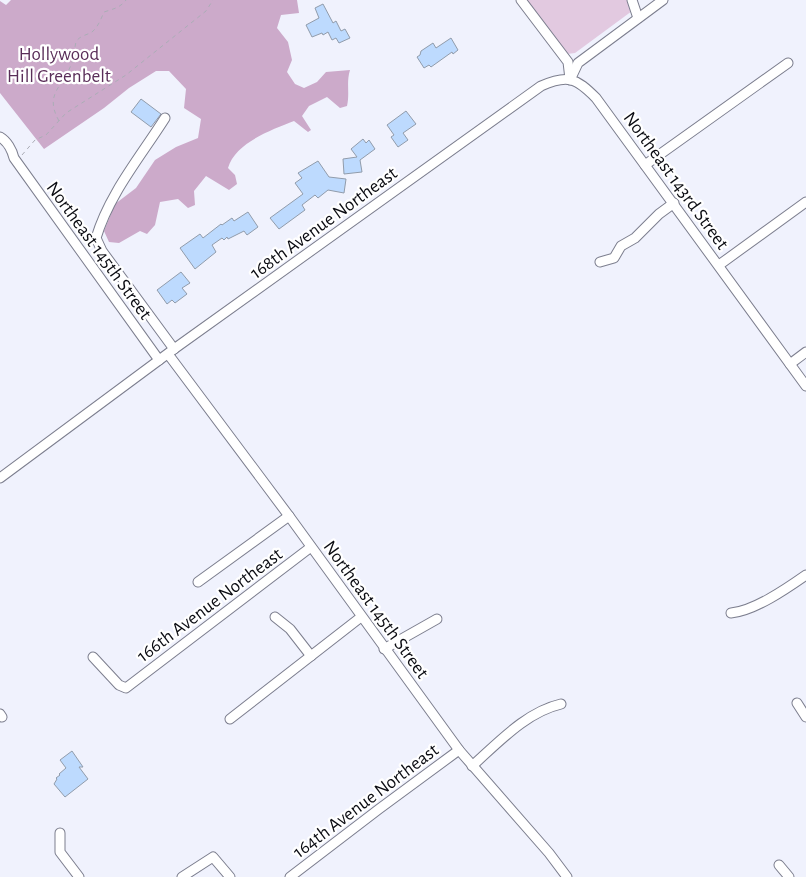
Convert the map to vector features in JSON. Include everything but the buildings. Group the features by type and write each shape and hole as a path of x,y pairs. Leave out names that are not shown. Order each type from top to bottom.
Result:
{"street":[{"path":"521,0 568,62 570,80"},
{"path":"632,0 638,18"},
{"path":"570,80 578,63 663,0"},
{"path":"646,165 788,63"},
{"name":"168th Avenue Northeast","path":"0,478 159,360 541,86 558,79 570,80"},
{"name":"Northeast 143rd Street","path":"570,80 582,84 596,98 806,386"},
{"name":"Northeast 145th Street","path":"166,118 116,194 100,223 96,238 102,251 171,352 384,649 459,750 549,853 567,877"},
{"name":"Northeast 145th Street","path":"0,137 3,138 13,152 15,160"},
{"name":"Northeast 145th Street","path":"0,143 9,156 15,160 159,360"},
{"path":"719,265 806,202"},
{"path":"600,262 614,258 621,246 636,238 659,214 674,203"},
{"path":"790,364 806,352"},
{"path":"198,582 289,516"},
{"name":"166th Avenue Northeast","path":"93,657 119,685 126,688 312,547"},
{"path":"731,613 754,607 806,575"},
{"path":"275,617 290,629 311,656"},
{"path":"230,719 361,617"},
{"path":"384,649 437,619"},
{"path":"797,703 806,717"},
{"path":"472,766 511,730 552,706 561,704"},
{"name":"164th Avenue Northeast","path":"290,877 459,750"},
{"path":"60,833 60,852 79,877"},
{"path":"182,877 213,857 230,877"},
{"path":"779,864 789,877"}],"path":[{"path":"60,121 53,110 53,100 60,84 71,67 75,55 76,42 97,26 104,12 116,8 126,0"},
{"path":"15,160 35,140 46,135 66,113 126,75 206,11 213,0"}],"shaded area":[{"path":"524,0 628,0 632,11 575,53 567,54"}],"green space":[{"name":"Hollywood Hill Greenbelt","path":"11,0 297,0 299,13 281,15 277,28 288,42 292,60 287,72 295,84 304,88 317,82 326,72 350,70 347,106 340,108 327,97 309,106 302,116 311,130 308,132 294,121 255,138 238,151 228,168 235,175 237,184 229,190 206,176 194,191 195,205 188,208 178,199 160,202 155,225 147,234 140,231 119,243 109,242 104,231 115,204 136,188 155,160 176,147 198,138 201,119 184,108 186,89 169,71 156,71 44,149 0,93 0,1 6,5"}]}
